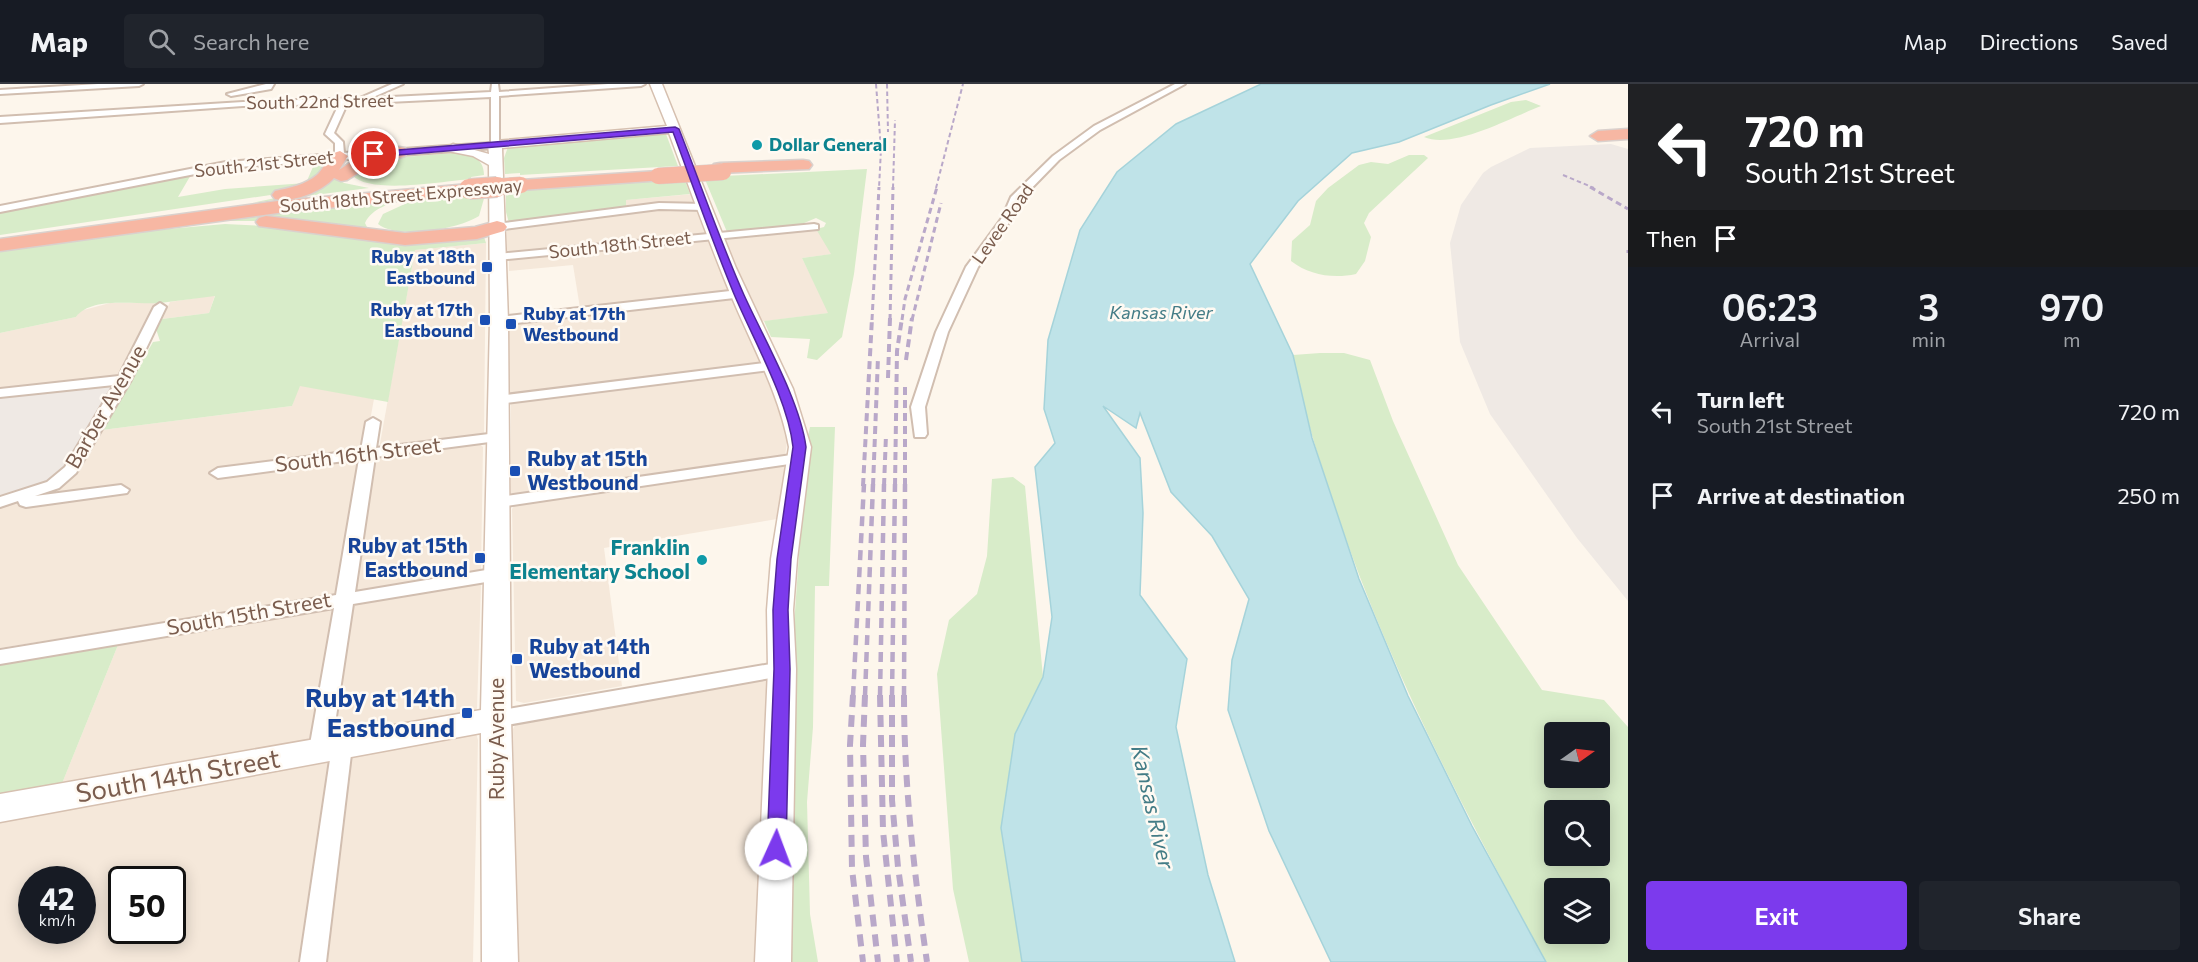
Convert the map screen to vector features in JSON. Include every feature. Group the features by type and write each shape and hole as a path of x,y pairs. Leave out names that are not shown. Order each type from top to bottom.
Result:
{"highway":[{"path":"1602,138 1628,136"},
{"path":"341,176 360,164 399,152"},
{"path":"340,156 338,171 341,176 354,184 417,189"},
{"path":"73,229 296,192 325,177 332,162 340,156"},
{"name":"South 18th Street Expressway","path":"0,242 278,207 520,182 804,167"},
{"path":"463,188 384,208 372,217 371,223 384,232 436,234 497,220"},
{"name":"South 18th Street Expressway","path":"0,242 73,229 242,207 417,189 463,188"},
{"path":"96,230 207,223 278,222 405,239 477,233 497,220"}],"street":[{"path":"8,99 26,84"},
{"path":"0,92 139,84"},
{"path":"216,96 260,90 270,84"},
{"path":"360,100 399,84"},
{"name":"Ruby Avenue","path":"495,84 499,321 496,719 500,962"},
{"name":"South 22nd Street","path":"0,120 272,102 417,99 599,85 641,84"},
{"path":"656,84 739,294 772,366 798,432 798,459 784,559 780,610 782,669 773,962"},
{"name":"Levee Road","path":"920,434 918,407 942,332 972,267 1016,200 1056,158 1097,128 1182,84"},
{"path":"125,112 144,103 195,98"},
{"path":"340,156 339,142 329,134 343,103"},
{"name":"South 21st Street","path":"0,209 226,165 675,129"},
{"path":"453,148 477,153 496,163"},
{"path":"497,220 641,207 677,205 705,207"},
{"name":"South 18th Street","path":"498,257 814,227"},
{"path":"499,321 739,294"},
{"name":"Barber Avenue","path":"0,503 39,491 63,478 71,470 123,380 160,307"},
{"path":"497,400 772,366"},
{"path":"0,393 123,380"},
{"path":"313,962 344,598 373,422"},
{"name":"South 16th Street","path":"218,473 497,437"},
{"path":"499,502 798,459"},
{"path":"0,503 121,490"},
{"name":"South 15th Street","path":"0,657 498,574"},
{"name":"South 14th Street","path":"0,808 782,669"}],"shaded area":[{"path":"1611,144 1628,149 1628,601 1577,538 1490,414 1460,342 1450,243 1461,205 1483,173 1491,167 1530,148"},
{"path":"693,194 707,233 703,235 507,253 509,223 626,206 625,200"},
{"path":"816,228 832,254 802,258 829,313 759,322 724,237"},
{"path":"710,239 731,290 728,292 580,308 573,265 509,271 509,258"},
{"path":"486,243 484,433 379,449 415,250"},
{"path":"215,295 209,313 162,319 170,302"},
{"path":"731,297 736,300 759,364 515,394 509,392 509,324"},
{"path":"110,303 158,303 119,376 0,389 0,333 76,317 80,311"},
{"path":"761,371 765,374 788,435 785,456 517,495 511,493 511,402"},
{"path":"113,385 114,389 64,472 43,485 0,497 0,396"},
{"path":"299,385 374,399 339,590 336,593 329,596 0,648 0,504 56,488 68,481 102,430 292,406"},
{"path":"478,443 483,447 481,569 474,573 355,591 353,589 373,457"},
{"path":"776,466 784,467 786,473 777,519 604,548 622,686 524,703 516,701 512,509 514,506 534,500"},
{"path":"479,583 481,585 477,708 475,712 332,738 352,602"},
{"path":"331,606 333,609 312,731 307,742 61,786 120,640"},
{"path":"759,678 766,680 770,686 761,962 517,962 513,729 517,722"},
{"path":"476,733 478,740 473,962 319,962 347,755"},
{"path":"334,758 304,962 0,962 0,818"}],"green space":[{"path":"1526,100 1541,106 1466,136 1436,140 1424,137 1511,102"},
{"path":"666,134 678,166 505,174 504,158 508,147"},
{"path":"454,153 475,157 481,164 484,175 471,177 471,179 390,186 361,181 352,175 353,172 393,158"},
{"path":"1409,155 1424,155 1428,158 1369,213 1364,223 1371,237 1365,261 1356,274 1322,275 1306,270 1291,261 1292,241 1310,225 1316,201 1328,188 1359,165 1371,162 1388,164"},
{"path":"316,160 327,162 318,179 277,194 0,235 0,211 192,173 178,197 225,189 306,183"},
{"path":"867,169 854,274 842,337 817,360 807,358 810,339 771,337 764,321 828,313 802,258 831,254 816,229 824,227 826,223 816,218 797,226 727,232 704,177"},
{"path":"331,175 344,183 369,188 252,203 280,197"},
{"path":"684,178 690,194 626,200 626,207 509,223 506,212 506,194 520,193 520,190"},
{"path":"470,194 485,195 479,216 458,225 413,232 387,229 378,224 383,214 407,203"},
{"path":"406,199 372,213 365,223 368,229 276,221 216,221 302,209"},
{"path":"225,224 484,237 486,243 415,250 388,402 300,386 292,406 102,430 153,342 160,341 156,329 162,319 209,313 215,296 160,303 103,304 83,310 76,317 0,333 0,250 123,233"},
{"path":"1344,353 1370,360 1393,421 1458,565 1542,690 1604,700 1628,727 1628,962 1546,962 1459,797 1381,629 1358,572 1324,474 1293,355"},
{"path":"810,427 835,427 829,586 815,586 813,727 807,802 810,914 818,962 786,962 786,739 807,441"},
{"path":"1013,477 1025,486 1043,677 1015,734 1001,828 1022,962 969,962 953,889 937,674 949,620 977,594 987,556 992,479"},
{"path":"120,640 61,786 0,798 0,661"}],"water":[{"name":"Kansas River","path":"1261,84 1550,84 1399,142 1352,153 1298,201 1250,264 1293,355 1312,438 1359,579 1408,696 1472,826 1546,962 1331,962 1269,831 1228,710 1232,660 1249,599 1212,536 1171,492 1140,413 1136,428 1103,406 1140,458 1143,513 1140,595 1187,659 1176,727 1208,875 1235,962 1022,962 1001,828 1015,734 1043,677 1052,617 1035,467 1055,443 1044,409 1048,340 1080,230 1117,172 1176,124"}],"railway":[{"path":"876,84 881,149 879,188"},
{"path":"887,84 888,132"},
{"path":"936,188 963,84"},
{"path":"893,188 895,120"},
{"path":"1563,175 1594,188"},
{"path":"872,320 879,187"},
{"path":"890,320 893,187"},
{"path":"902,320 905,299 937,187"},
{"path":"1590,187 1628,209"},
{"path":"912,320 941,203"},
{"path":"863,486 872,318"},
{"path":"888,378 890,318"},
{"path":"895,486 897,351 902,318"},
{"path":"906,360 912,318"},
{"path":"873,486 878,357"},
{"path":"905,387 905,484"},
{"path":"884,486 886,435"},
{"path":"853,696 864,484"},
{"path":"865,696 873,484"},
{"path":"880,695 884,484"},
{"path":"892,696 895,484"},
{"path":"904,695 905,484"},
{"path":"853,695 850,745 852,869 863,962"},
{"path":"865,695 863,745 866,857 878,962"},
{"path":"880,695 883,831 897,962"},
{"path":"904,695 911,829 927,962"},
{"path":"892,696 892,800 898,867 911,962"}],"place":[{"name":"Dollar General","path":"757,145"},
{"name":"Ruby at 18th Eastbound","path":"487,267"},
{"name":"Ruby at 17th Eastbound","path":"485,320"},
{"name":"Ruby at 17th Westbound","path":"511,324"},
{"name":"Ruby at 15th Westbound","path":"515,471"},
{"name":"Ruby at 15th Eastbound","path":"480,558"},
{"name":"Franklin Elementary School","path":"702,560"},
{"name":"Ruby at 14th Westbound","path":"517,659"},
{"name":"Ruby at 14th Eastbound","path":"467,713"}],"route":[{"path":"374,154 675,129 739,294 772,366 798,432 800,447 784,559 780,610 782,669 776,849"}]}
